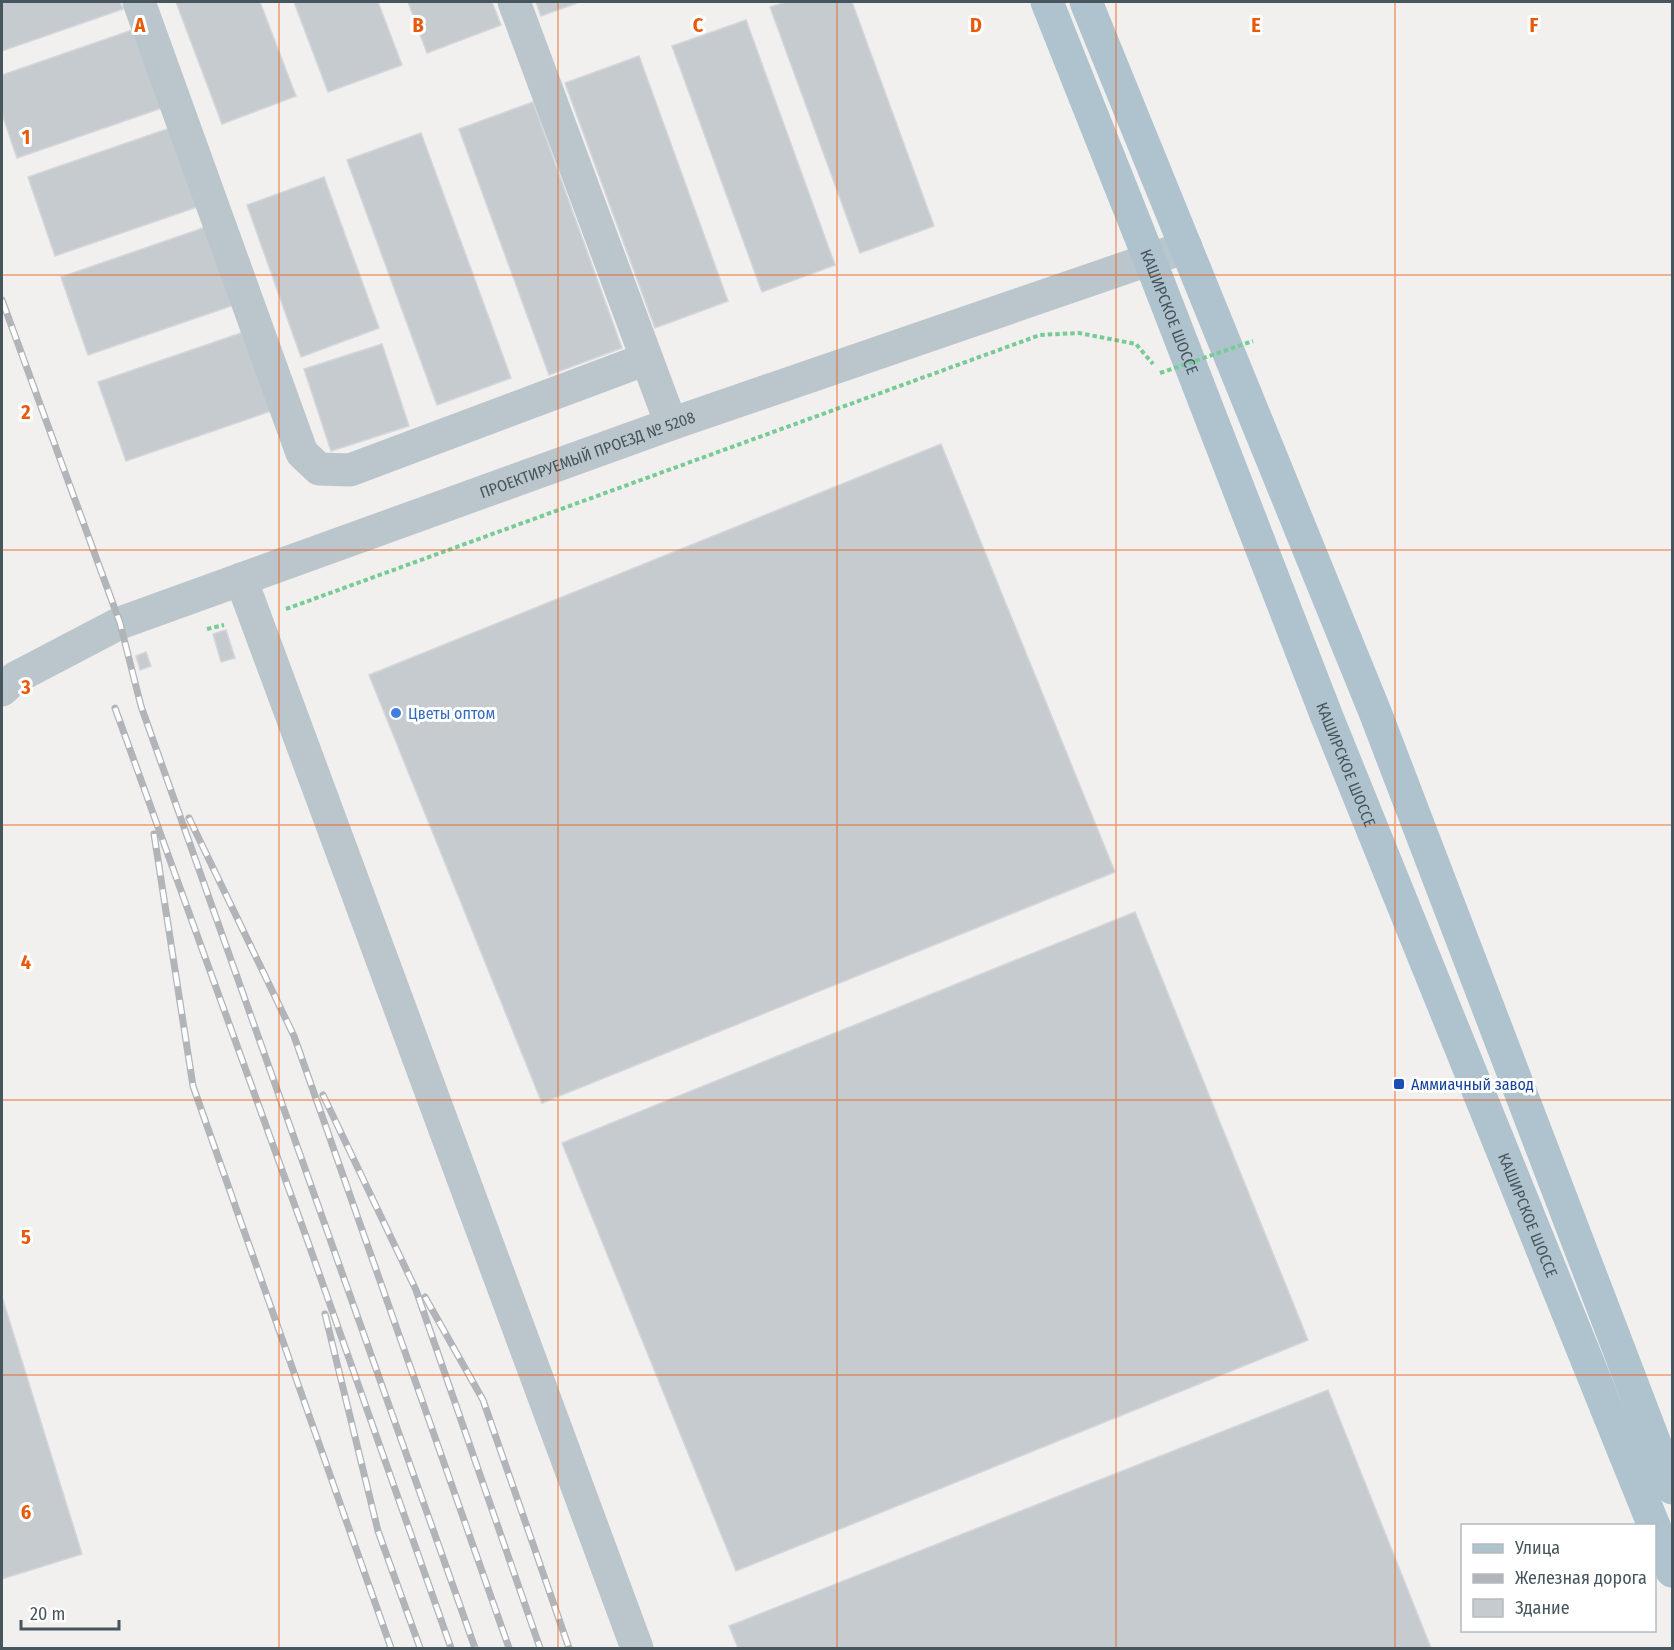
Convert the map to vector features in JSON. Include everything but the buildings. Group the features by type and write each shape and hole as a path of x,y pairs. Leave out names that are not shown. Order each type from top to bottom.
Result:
{"main road":[{"name":"КАШИРСКОЕ ШОССЕ","path":"1047,2 1327,717 1653,1524"},
{"path":"1086,2 1375,712 1672,1488"},
{"name":"КАШИРСКОЕ ШОССЕ","path":"1656,1531 1672,1571"}],"street":[{"path":"139,2 302,453 319,469 350,470 646,359"},
{"path":"514,2 671,424"},
{"name":"ПРОЕКТИРУЕМЫЙ ПРОЕЗД № 5208","path":"2,690 15,678 120,623 671,424 1186,247"},
{"path":"242,579 636,1648"}],"path":[{"path":"202,630 268,616 1040,335 1079,333 1136,344 1160,373 1253,341"}],"railway":[{"path":"2,300 120,623 141,706 475,1648"},
{"path":"115,708 308,1242 451,1648"},
{"path":"189,818 294,1036 509,1648"},
{"path":"154,834 193,1086 391,1648"},
{"path":"323,1095 416,1290 540,1648"},
{"path":"425,1297 483,1400 569,1648"},
{"path":"325,1314 378,1531 420,1648"}],"place":[{"name":"Цветы оптом","path":"396,713"},
{"name":"Аммиачный завод","path":"1399,1084"}]}
